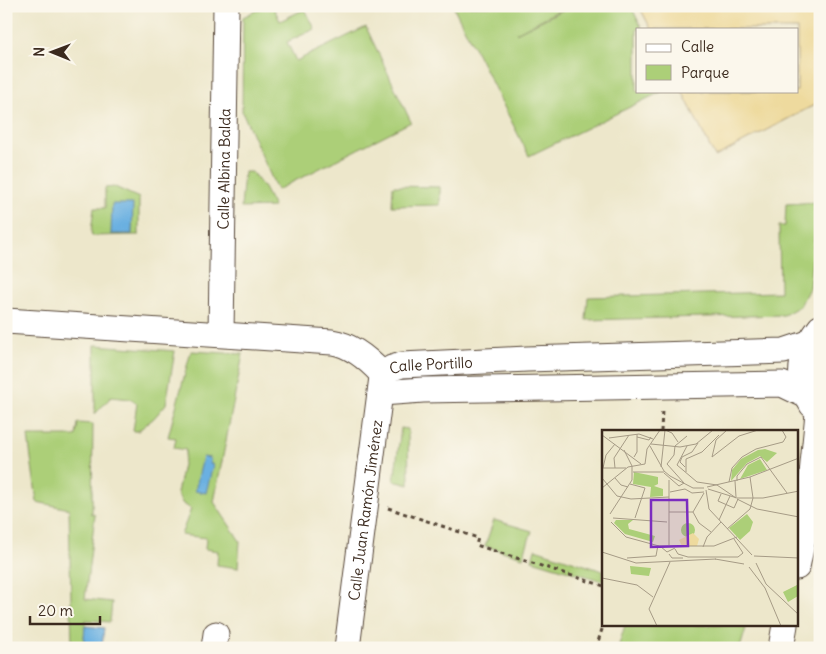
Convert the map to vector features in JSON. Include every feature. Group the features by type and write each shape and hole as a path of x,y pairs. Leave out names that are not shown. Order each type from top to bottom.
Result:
{"street":[{"name":"Calle Albina Balda","path":"221,334 226,6"},
{"name":"Calle Portillo","path":"6,320 340,343 362,355 382,383"},
{"name":"Calle Portillo","path":"382,383 392,368 402,365 784,350 814,335"},
{"path":"798,564 813,521 815,408 803,383 802,369 804,356 814,335"},
{"name":"Calle Portillo","path":"382,383 782,384 815,408"},
{"name":"Calle Juan Ramón Jiménez","path":"347,648 382,383"},
{"path":"781,648 785,626"}],"path":[{"path":"661,430 662,408"},
{"path":"380,505 478,538 476,545 602,585"},
{"path":"596,648 603,626"}],"green space":[{"path":"265,6 273,6 280,21 305,9 315,29 287,42 296,61 366,27 411,122 277,190 242,111 243,17"},
{"path":"453,6 567,6 516,33 571,6 631,6 642,28 636,28 636,92 661,92 529,156"},
{"path":"244,172 252,172 264,188 274,207 241,208"},
{"path":"393,186 440,187 440,205 392,206"},
{"path":"115,187 139,198 139,235 92,236 94,208 105,208 105,188"},
{"path":"818,202 809,288 800,306 784,315 586,320 588,297 780,292 779,226 785,226 786,204"},
{"path":"95,345 175,351 166,404 154,418 138,431 133,431 137,403 130,399 111,397 95,414"},
{"path":"191,351 243,354 214,502 240,541 238,568 217,565 218,551 205,549 206,538 181,535 191,509 182,503 177,493 186,450 174,448 176,438 168,437"},
{"path":"78,423 93,424 92,513 90,513 95,515 85,599 112,602 110,622 86,620 83,648 72,648 69,509 37,502 28,436 76,436"},
{"path":"401,428 408,429 409,485 394,481"},
{"path":"494,520 532,531 523,557 485,546"},
{"path":"535,549 602,571 602,581 532,560"},
{"path":"625,626 740,626 746,628 740,648 618,648"}],"sand":[{"path":"639,6 820,6 820,102 715,157 682,92 798,92 798,28 650,28"}],"water":[{"path":"112,204 133,204 132,234 111,234"},
{"path":"203,457 210,458 210,463 213,465 206,493 195,491"},
{"path":"85,626 104,628 102,648 83,648"}]}
